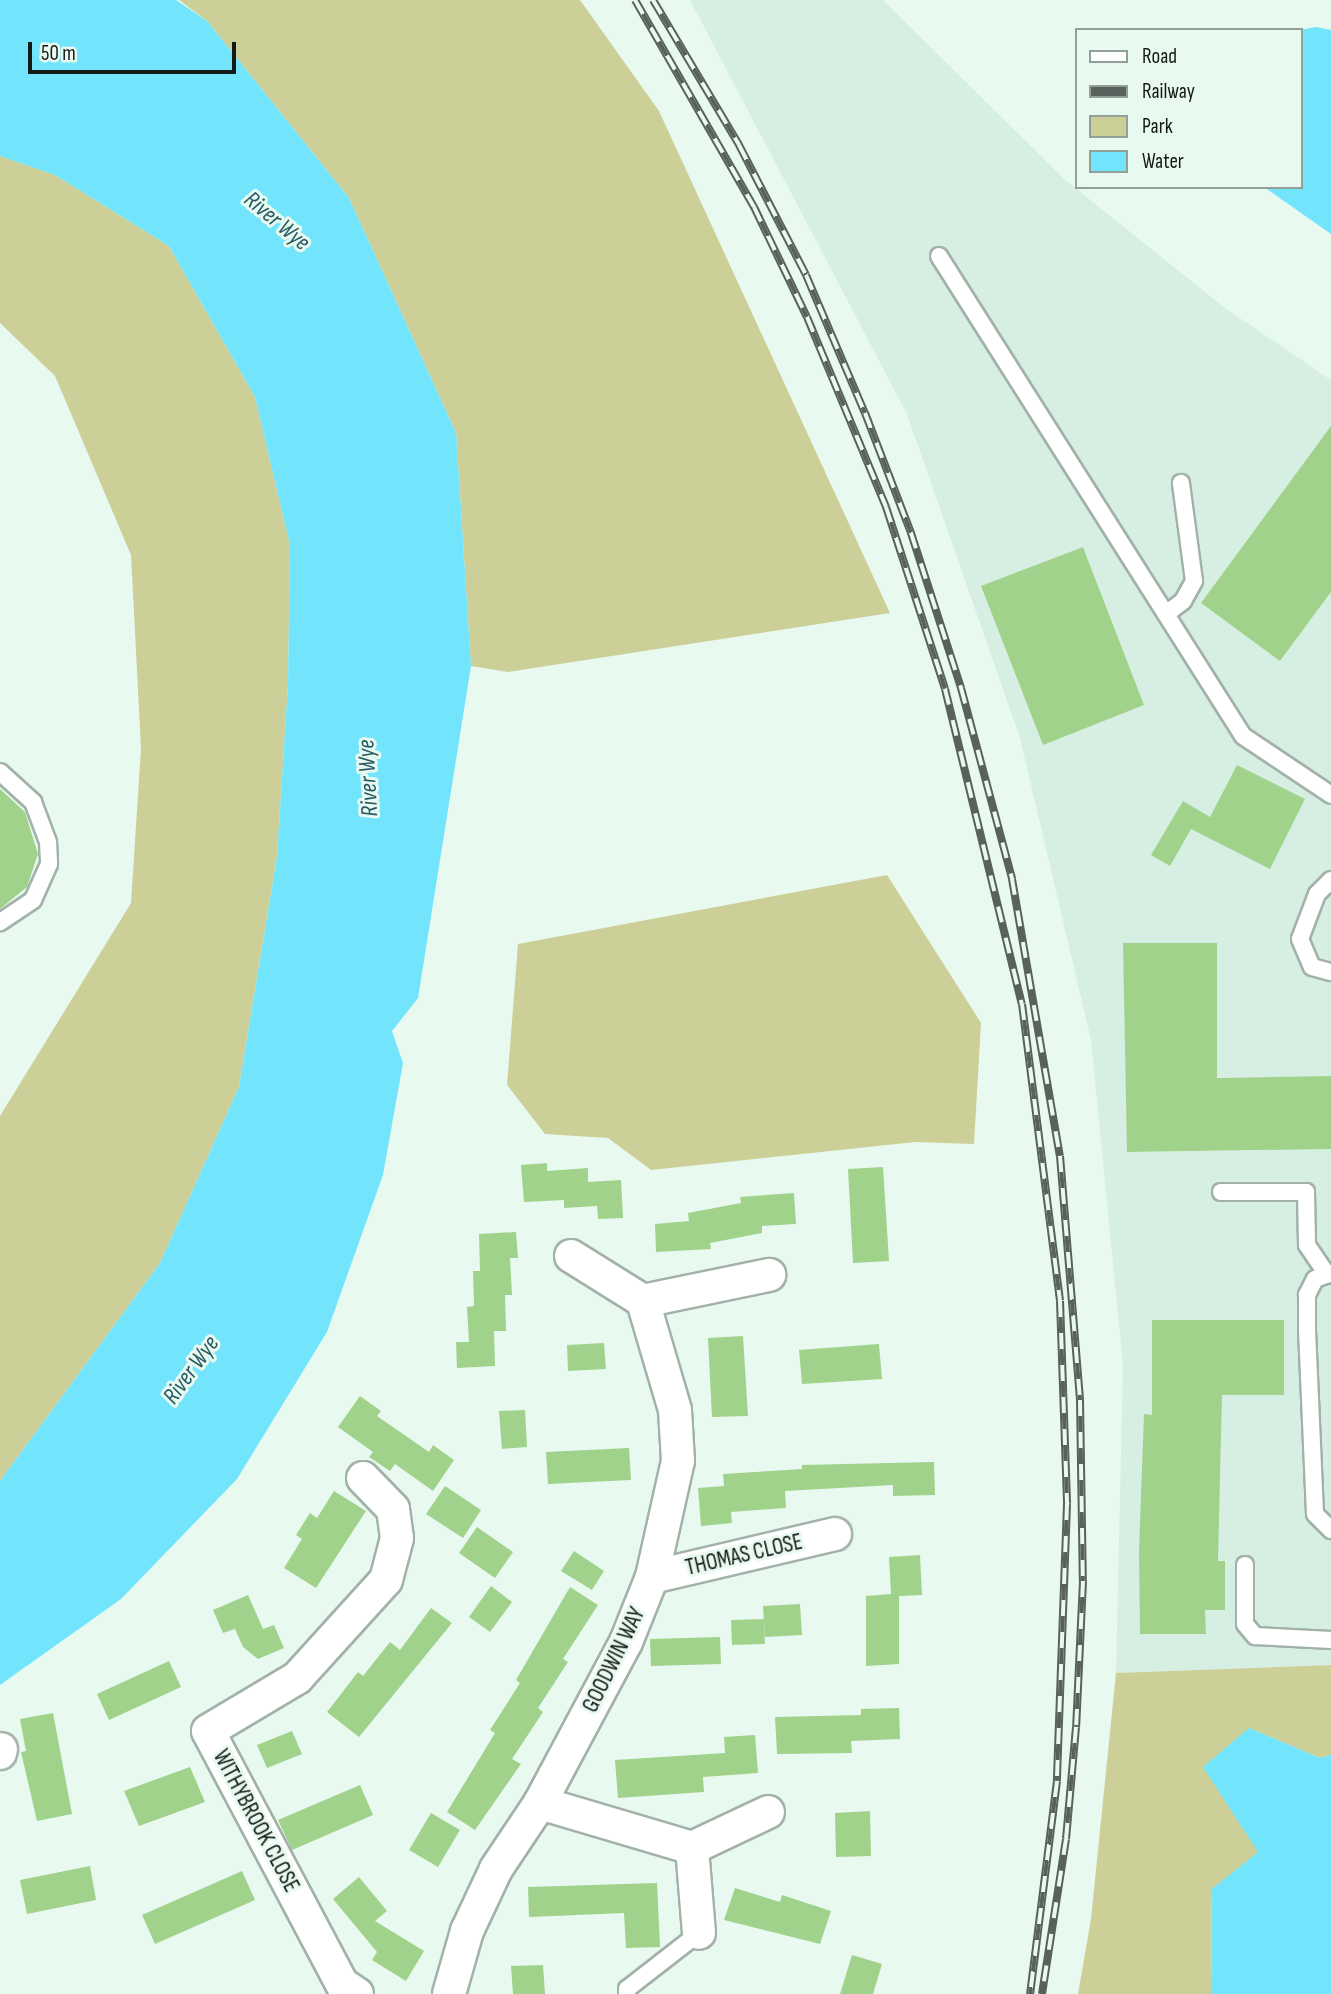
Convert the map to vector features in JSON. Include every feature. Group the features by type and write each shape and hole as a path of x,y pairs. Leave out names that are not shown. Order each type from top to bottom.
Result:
{"street":[{"path":"571,1256 643,1301 769,1275"},
{"name":"GOODWIN WAY","path":"449,1994 467,1931 496,1869 540,1803 626,1642 652,1577 678,1461 675,1410 643,1301"},
{"name":"WITHYBROOK CLOSE","path":"357,1994 342,1984 208,1731 297,1678 386,1580 397,1538 393,1509 363,1478"},
{"name":"THOMAS CLOSE","path":"652,1577 835,1534"},
{"path":"540,1803 692,1848 768,1812"},
{"path":"692,1848 699,1933"}],"lane":[{"path":"939,256 1243,736 1331,795"},
{"path":"1166,614 1183,601 1194,581 1181,483"},
{"path":"0,772 33,802 48,842 49,864 33,900 0,922"},
{"path":"1331,880 1317,894 1300,939 1312,967 1331,972"},
{"path":"1221,1192 1306,1192 1307,1245 1329,1274 1315,1279 1307,1295 1307,1330 1315,1514 1331,1530"},
{"path":"1245,1565 1245,1624 1255,1636 1331,1640"},
{"path":"627,1994 627,1989 699,1933"}],"shaded area":[{"path":"690,0 883,0 1063,178 1225,308 1331,380 1331,426 1201,603 1280,661 1331,592 1331,1076 1127,1079 1128,1152 1331,1149 1331,1665 1116,1673 1123,1365 1091,1040 1020,738 907,414","holes":["1083,547 1144,705 1043,744 981,586"]}],"green space":[{"path":"179,0 580,0 659,111 890,613 508,672 471,666 456,433 349,198 207,21"},
{"path":"0,156 55,175 169,246 255,397 290,545 288,684 277,857 239,1087 160,1263 0,1481 0,1116 131,903 141,748 131,555 55,376 0,323"},
{"path":"887,875 981,1023 974,1144 915,1142 651,1170 608,1138 545,1134 507,1085 518,944"},
{"path":"1331,1665 1331,1755 1320,1758 1249,1728 1258,1853 1212,1889 1211,1994 1078,1994 1091,1919 1116,1673"}],"water":[{"name":"River Wye","path":"0,0 176,0 207,21 349,198 456,433 471,666 418,998 392,1031 403,1063 383,1175 327,1332 237,1479 121,1599 0,1685 0,1481 160,1263 239,1087 277,857 288,684 290,545 255,397 169,246 55,175 0,156"},
{"path":"1316,27 1331,30 1331,234 1267,189 1303,189 1303,29"},
{"path":"1249,1728 1320,1758 1331,1755 1331,1994 1211,1994 1212,1889 1258,1852 1203,1767"}],"building":[{"path":"1331,426 1331,592 1280,661 1201,603"},
{"path":"1083,547 1144,705 1043,745 981,586"},
{"path":"1237,765 1305,799 1270,869 1191,829 1170,866 1151,855 1183,801 1210,817"},
{"path":"0,789 25,812 38,854 27,887 0,909"},
{"path":"1123,943 1217,943 1217,1078 1331,1076 1331,1149 1127,1152"},
{"path":"547,1163 547,1171 588,1168 588,1182 621,1180 623,1218 598,1219 597,1206 564,1208 564,1200 524,1202 521,1165"},
{"path":"883,1167 889,1261 853,1263 848,1169"},
{"path":"794,1193 796,1224 762,1226 762,1233 710,1243 711,1249 656,1252 655,1224 689,1221 688,1213 741,1203 740,1197"},
{"path":"516,1232 518,1258 510,1258 512,1295 505,1295 506,1331 494,1331 495,1366 457,1368 456,1342 469,1342 467,1307 474,1306 473,1271 480,1271 479,1234"},
{"path":"1152,1320 1284,1320 1284,1395 1222,1395 1218,1561 1225,1561 1225,1610 1205,1610 1206,1634 1140,1634 1139,1551 1144,1414 1152,1415"},
{"path":"743,1336 748,1416 712,1417 708,1338"},
{"path":"604,1343 606,1369 568,1371 567,1345"},
{"path":"879,1344 882,1379 802,1384 799,1350"},
{"path":"360,1396 381,1411 377,1416 429,1452 433,1445 454,1460 433,1491 395,1464 390,1471 369,1457 373,1452 338,1427"},
{"path":"525,1410 527,1447 502,1449 499,1411"},
{"path":"629,1448 631,1480 548,1484 546,1452"},
{"path":"934,1462 935,1495 893,1496 893,1485 785,1491 786,1508 731,1512 732,1523 701,1526 698,1488 724,1486 723,1474 802,1469 802,1465"},
{"path":"445,1486 481,1510 463,1538 426,1514"},
{"path":"334,1491 366,1511 316,1588 284,1568 302,1539 296,1535 310,1513 317,1518"},
{"path":"477,1527 513,1552 495,1578 459,1553"},
{"path":"574,1551 604,1571 592,1590 561,1571"},
{"path":"920,1555 922,1595 899,1596 899,1664 866,1666 866,1596 891,1594 889,1557"},
{"path":"491,1586 512,1602 490,1632 469,1617"},
{"path":"570,1587 598,1605 563,1659 568,1662 538,1708 543,1712 512,1759 521,1764 475,1830 447,1812 495,1733 490,1730 520,1683 516,1680"},
{"path":"248,1595 263,1629 274,1625 284,1648 258,1659 243,1647 235,1629 223,1633 213,1610"},
{"path":"800,1604 802,1635 765,1637 763,1606"},
{"path":"431,1608 452,1623 359,1737 327,1712 358,1672 363,1676 390,1642 400,1650"},
{"path":"764,1619 765,1644 732,1645 731,1620"},
{"path":"720,1637 721,1664 651,1666 650,1639"},
{"path":"169,1661 181,1687 109,1720 97,1694"},
{"path":"899,1708 900,1739 851,1741 852,1753 777,1754 775,1717 861,1715 861,1709"},
{"path":"53,1713 72,1814 37,1821 21,1752 26,1751 20,1719"},
{"path":"292,1731 302,1754 267,1768 257,1745"},
{"path":"755,1735 758,1773 703,1777 704,1792 618,1798 615,1760 725,1753 724,1737"},
{"path":"190,1767 205,1802 139,1826 124,1791"},
{"path":"360,1785 373,1815 292,1850 278,1820"},
{"path":"870,1811 871,1856 836,1857 835,1813"},
{"path":"431,1813 460,1830 438,1867 409,1850"},
{"path":"90,1866 96,1900 27,1914 20,1880"},
{"path":"242,1871 255,1900 155,1944 142,1915"},
{"path":"359,1877 387,1911 375,1921 424,1951 406,1981 372,1960 377,1952 333,1899"},
{"path":"657,1883 660,1947 626,1948 624,1913 529,1917 528,1887"},
{"path":"735,1888 780,1902 782,1895 831,1911 820,1944 724,1920"},
{"path":"852,1955 882,1964 873,1994 840,1994"},
{"path":"543,1965 545,1994 513,1994 511,1966"}],"railway":[{"path":"635,0 754,207 807,317 886,507 945,689 1022,1004 1060,1301 1067,1504 1057,1781 1030,1994"},
{"path":"653,0 739,145 806,275 865,413 911,533 961,688 1012,879 1060,1156 1080,1400 1083,1581 1076,1727 1066,1839 1042,1994"}]}
